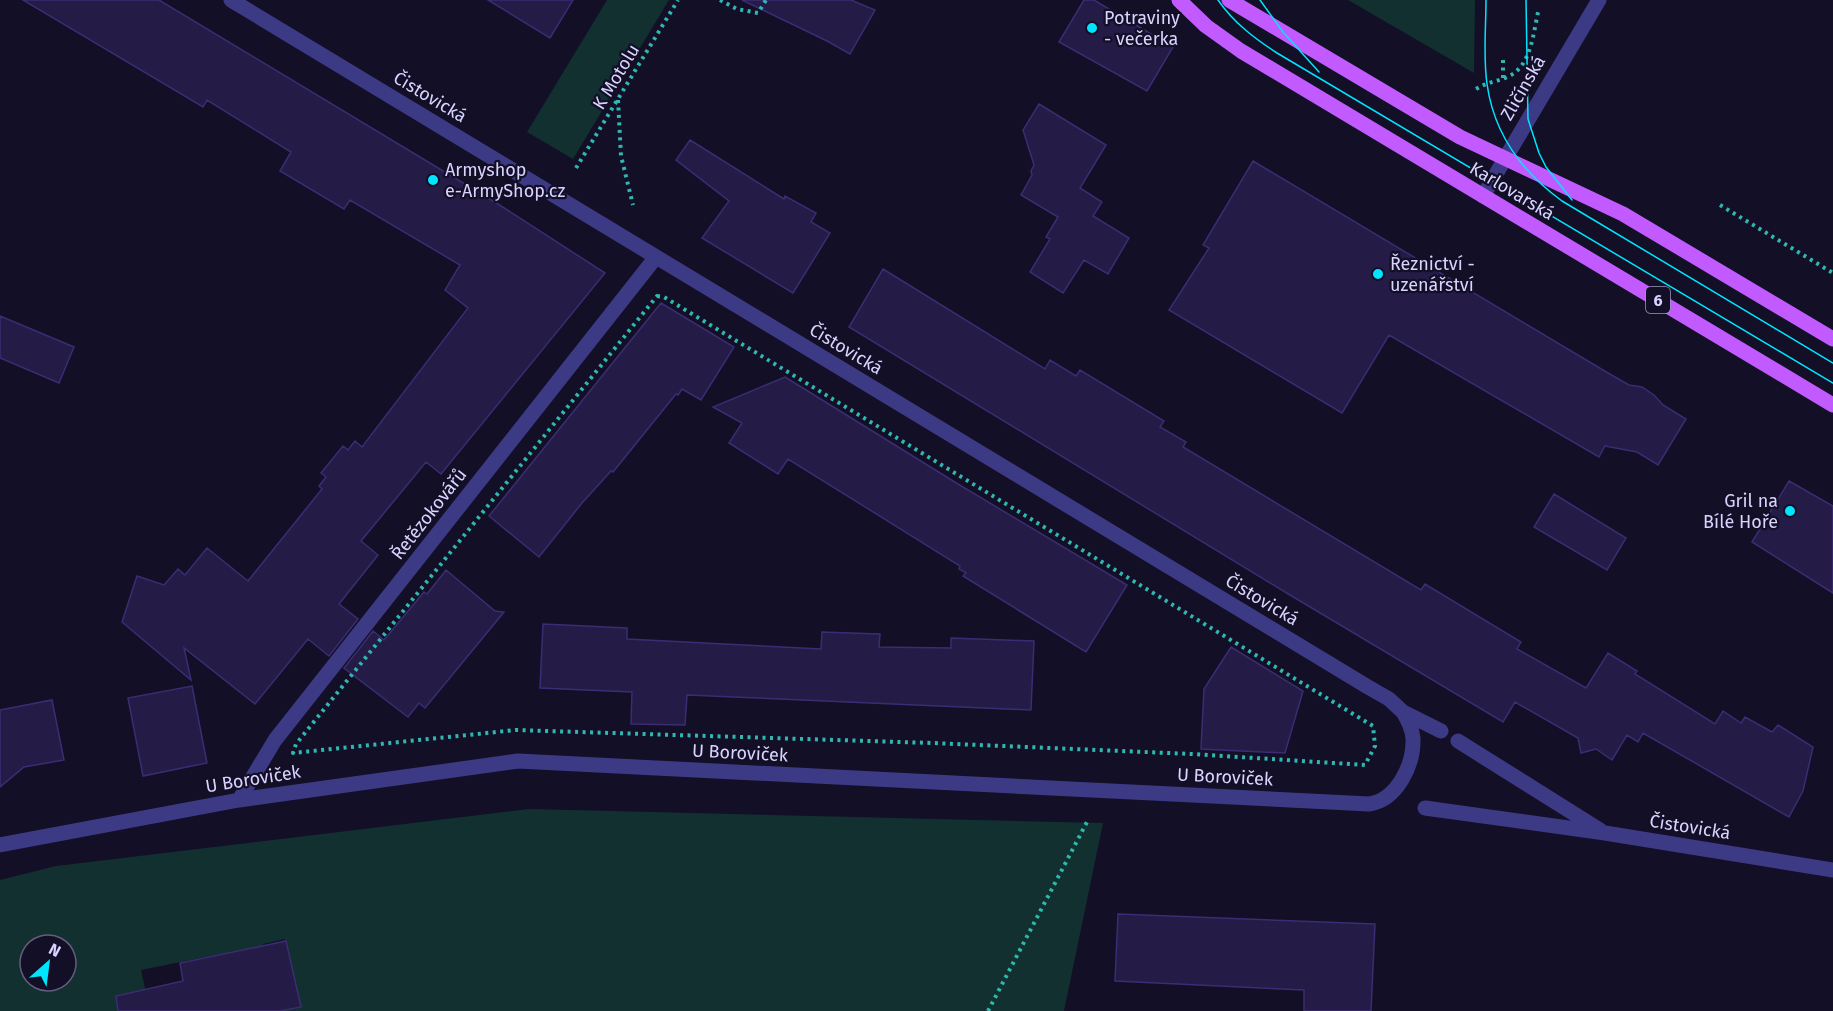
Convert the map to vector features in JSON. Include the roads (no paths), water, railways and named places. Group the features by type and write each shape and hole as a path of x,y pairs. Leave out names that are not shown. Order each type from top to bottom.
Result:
{"main road":[{"name":"Karlovarská","path":"1179,0 1206,26 1241,51 1833,405"},
{"name":"Karlovarská","path":"1229,0 1460,137 1623,214 1833,339"}],"street":[{"name":"Čistovická","path":"231,0 1389,699 1403,712 1440,731"},
{"name":"Zličínská","path":"1483,196 1599,0"},
{"name":"Řetězokovářů","path":"239,800 275,740 656,257"},
{"name":"U Boroviček","path":"0,845 239,800 518,761 1103,791 1358,803 1380,802 1391,794 1400,782 1410,756 1413,739 1410,723 1403,712"},
{"name":"Čistovická","path":"1458,741 1605,833 1833,870"},
{"path":"1425,808 1605,833"}],"tram line":[{"path":"1218,0 1245,30 1277,53 1833,383"},
{"path":"1260,0 1283,32 1319,72"},
{"path":"1486,0 1485,63 1491,102 1503,135 1534,178 1562,201 1833,363"},
{"path":"1526,0 1528,119 1546,167 1572,200"}],"place":[{"name":"Potraviny - večerka","path":"1092,28"},
{"name":"Armyshop e-ArmyShop.cz","path":"433,180"},
{"name":"Řeznictví - uzenářství","path":"1378,274"},
{"name":"Gril na Bílé Hoře","path":"1790,511"}]}
